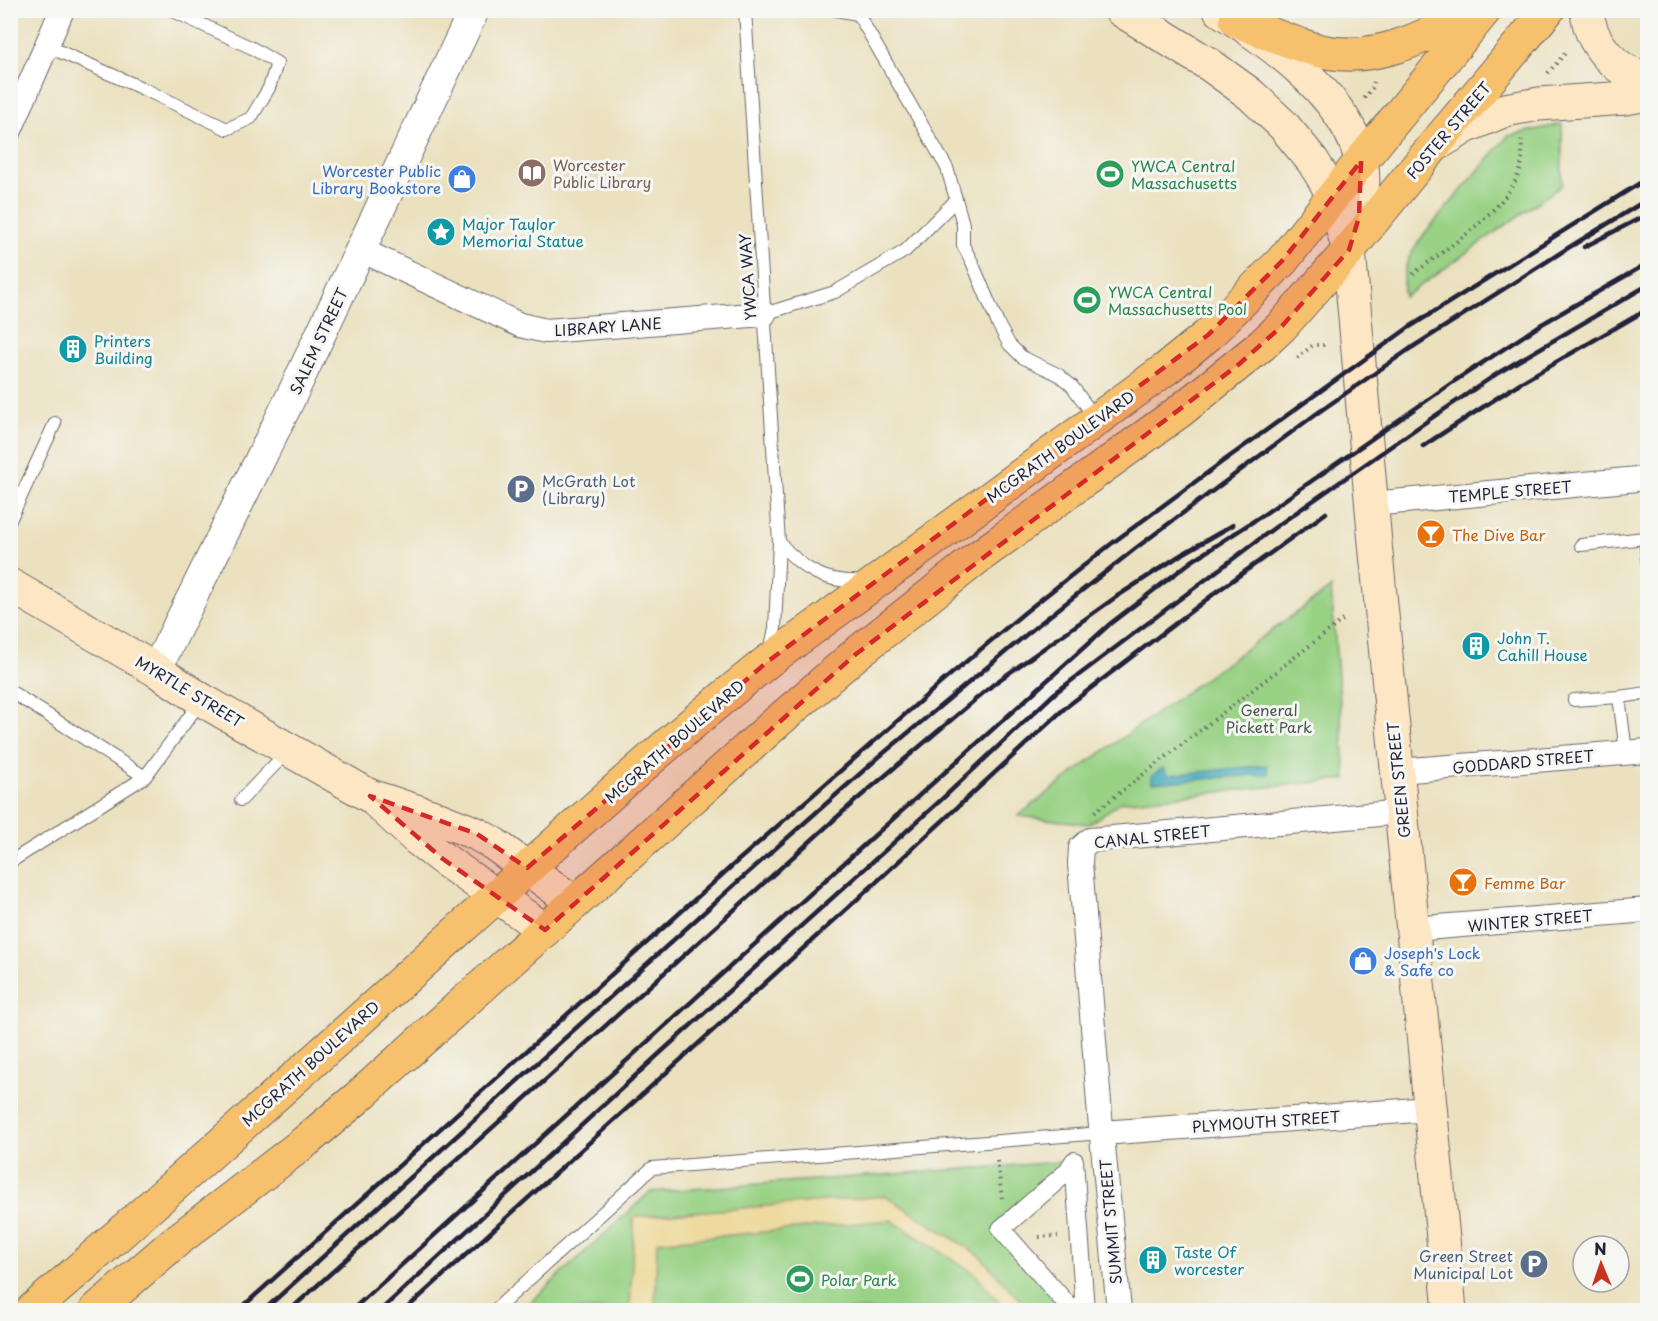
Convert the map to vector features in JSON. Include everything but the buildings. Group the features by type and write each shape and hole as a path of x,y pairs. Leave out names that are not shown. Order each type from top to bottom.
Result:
{"main road":[{"path":"1121,10 1210,65 1250,94 1283,125 1312,160 1333,196 1349,250"},
{"path":"1228,15 1311,48 1368,54 1405,45 1437,31 1473,10"},
{"path":"1361,161 1485,10"},
{"name":"FOSTER STREET","path":"1349,250 1548,10"},
{"path":"1587,10 1588,19 1599,45 1614,64 1640,77 1647,78"},
{"path":"96,1311 175,1242 306,1141 357,1098 856,654 977,558 1170,418 1238,365 1282,326 1349,250 1359,217 1362,188 1361,161 1345,122 1309,77 1281,53 1228,15"},
{"path":"1433,147 1467,126 1505,110 1539,104 1626,98 1647,94"},
{"name":"MCGRATH BOULEVARD","path":"32,1311 135,1222 527,868 711,707 767,662 1167,368 1208,335 1282,261 1361,161"},
{"name":"GREEN STREET","path":"1349,250 1371,504 1450,1311"},
{"name":"MYRTLE STREET","path":"10,585 156,670 201,700 370,796 466,829 494,844 575,903"},
{"name":"MYRTLE STREET","path":"370,796 430,849 545,930"}],"street":[{"path":"10,130 62,10"},
{"name":"SALEM STREET","path":"156,670 288,403 474,10"},
{"name":"LIBRARY LANE","path":"361,250 520,325 546,331 764,314"},
{"name":"TEMPLE STREET","path":"1371,504 1647,478"},
{"name":"GODDARD STREET","path":"1398,771 1637,752"},
{"name":"CANAL STREET","path":"1102,1133 1080,862 1081,848 1090,840 1402,813"},
{"name":"WINTER STREET","path":"1413,929 1647,910"},
{"name":"PLYMOUTH STREET","path":"1102,1133 1430,1109"},
{"name":"SUMMIT STREET","path":"1102,1133 1119,1311"},
{"path":"1072,1311 1001,1229 1067,1172 1074,1161 1085,1311"}],"lane":[{"path":"47,46 227,129 251,118 269,88 277,63 252,48 171,10"},
{"path":"836,10 858,14 947,168 963,224 963,245 1009,344 1022,357 1059,375 1072,386 1096,419"},
{"name":"YWCA WAY","path":"746,11 779,542 775,627 767,662"},
{"path":"764,314 835,292 905,251 956,200"},
{"path":"10,520 55,423"},
{"path":"1581,545 1646,538 1647,567"},
{"path":"779,542 788,553 807,568 834,580 879,579"},
{"path":"10,691 145,777"},
{"path":"1574,700 1647,693"},
{"path":"1619,697 1637,752"},
{"path":"10,862 145,777 201,700"},
{"path":"241,800 289,750"},
{"path":"495,1311 651,1168 1102,1133"}],"path":[{"path":"1545,76 1574,42"},
{"path":"1360,104 1372,88 1375,78"},
{"path":"1413,274 1475,226 1513,186 1521,165 1521,131"},
{"path":"1293,360 1313,345 1323,345"},
{"path":"1086,819 1344,619"}],"highlighted area":[{"path":"1361,161 1359,217 1349,250 1282,326 1238,365 856,654 545,930 443,859 370,796 477,834 527,868 767,662 1208,335 1282,261"}],"green space":[{"path":"1562,124 1562,185 1404,297 1405,269 1414,249 1508,136"},
{"name":"General Pickett Park","path":"1331,588 1346,779 1121,802 1089,824 1018,816 1080,768"},
{"name":"Polar Park","path":"1074,1161 1001,1229 1072,1310 522,1310 650,1192"}],"sand":[{"path":"886,1196 979,1255 1029,1310 1006,1310 974,1273 891,1220 657,1242 655,1310 630,1310 634,1217"}],"water":[{"path":"1267,765 1268,774 1152,783 1151,776 1163,768 1168,775"}],"railway":[{"path":"239,1310 733,865 1024,613 1111,544 1408,328 1648,178"},
{"path":"264,1310 742,878 879,757 1038,625 1136,548 1316,414 1411,348 1648,199"},
{"path":"1584,247 1648,214"},
{"path":"352,1310 1111,623 1192,561 1263,515 1456,380 1542,324 1648,263"},
{"path":"381,1310 659,1054 941,800 1055,693 1274,528 1420,426 1498,373 1648,285"},
{"path":"1423,446 1520,383 1648,309"},
{"path":"405,1310 1065,708 1215,593 1326,513"},
{"path":"290,1310 855,801 995,683 1116,597 1179,556 1233,525"}],"place":[{"name":"Worcester Public Library","path":"532,173"},
{"name":"YWCA Central Massachusetts","path":"1110,174"},
{"name":"Worcester Public Library Bookstore","path":"462,179"},
{"name":"Major Taylor Memorial Statue","path":"441,232"},
{"name":"YWCA Central Massachusetts Pool","path":"1087,300"},
{"name":"Printers Building","path":"73,349"},
{"name":"McGrath Lot (Library)","path":"521,489"},
{"name":"The Dive Bar","path":"1431,534"},
{"name":"John T. Cahill House","path":"1476,646"},
{"name":"Femme Bar","path":"1463,882"},
{"name":"Joseph's Lock & Safe co","path":"1363,961"},
{"name":"Taste Of worcester","path":"1153,1260"},
{"name":"Green Street Municipal Lot","path":"1534,1264"},
{"name":"Polar Park","path":"800,1279"}]}
